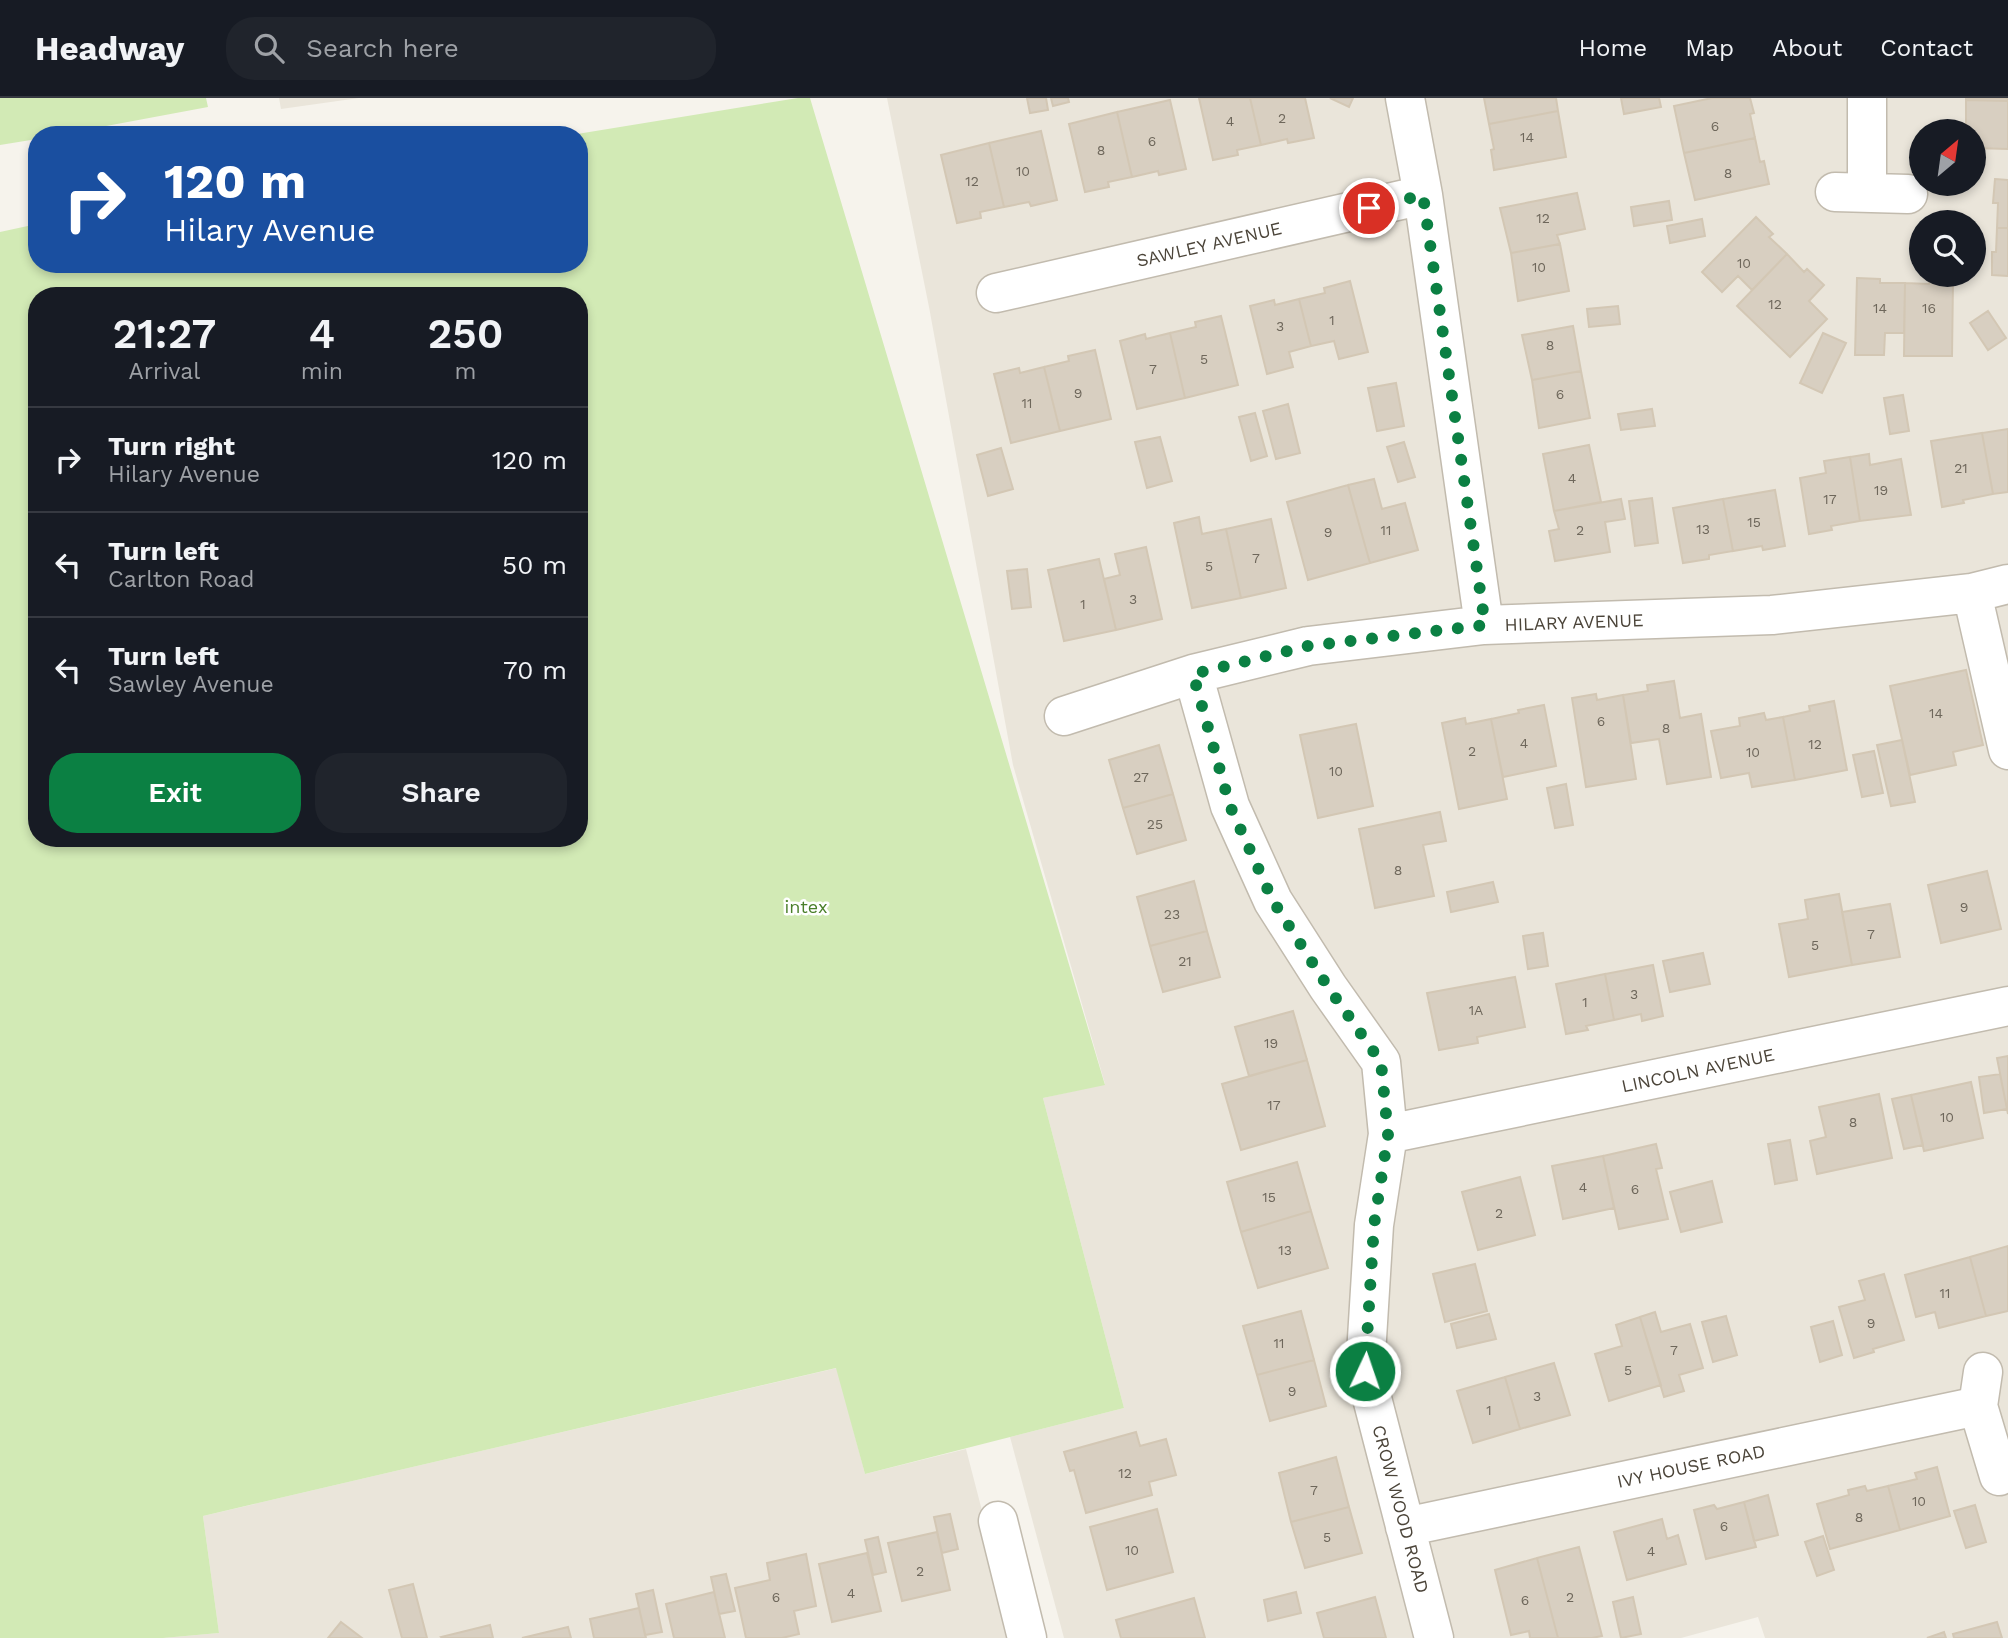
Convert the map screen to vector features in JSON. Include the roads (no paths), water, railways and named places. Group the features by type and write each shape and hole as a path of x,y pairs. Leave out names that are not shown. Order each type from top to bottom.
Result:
{"street":[{"path":"1405,98 1423,195 1485,625"},
{"path":"1867,98 1851,193 1908,194"},
{"name":"SAWLEY AVENUE","path":"996,293 1423,195"},
{"path":"1990,589 2008,750"},
{"name":"HILARY AVENUE","path":"1064,716 1193,674 1308,646 1485,625 1772,615 1990,589"},
{"name":"CROW WOOD ROAD","path":"1193,674 1230,806 1273,901 1328,987 1381,1062 1388,1135 1374,1225 1365,1371 1434,1638"},
{"name":"LINCOLN AVENUE","path":"1388,1135 2008,1006"},
{"name":"IVY HOUSE ROAD","path":"1405,1527 1980,1389 1999,1476"},
{"path":"998,1521 1025,1638"}],"park label":[{"name":"intex","path":"806,906"}]}
